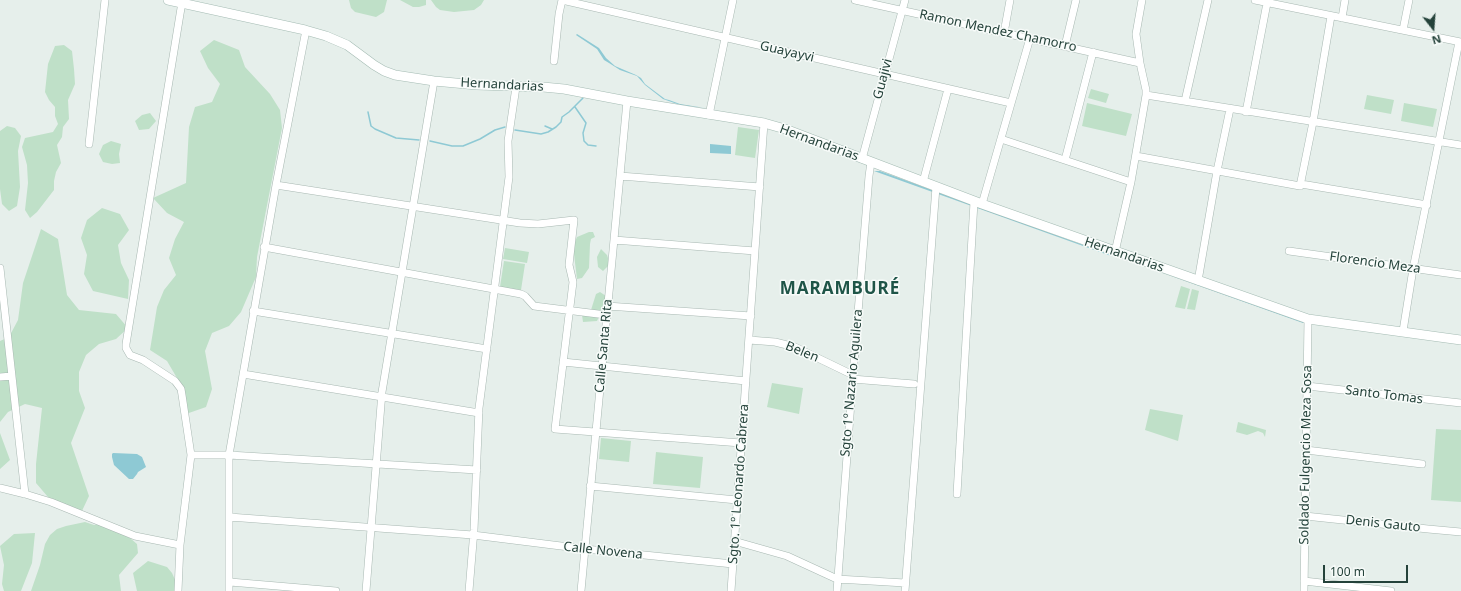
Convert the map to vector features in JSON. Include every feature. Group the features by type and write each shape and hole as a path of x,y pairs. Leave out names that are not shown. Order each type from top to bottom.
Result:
{"street":[{"path":"90,144 105,0"},
{"name":"Hernandarias","path":"168,0 306,30 326,36 346,44 374,65 395,75 434,81 477,85 564,89 709,115 764,123 785,129 978,203 1308,319 1461,340"},
{"path":"554,61 562,0"},
{"name":"Guayayvi","path":"562,0 1011,103"},
{"path":"709,115 733,0"},
{"name":"Ramon Mendez Chamorro","path":"855,0 1140,63"},
{"name":"Guajivi","path":"862,159 905,0"},
{"path":"1004,33 1010,0"},
{"path":"1065,46 1076,0"},
{"path":"1116,252 1136,156 1146,95 1136,34 1142,0"},
{"path":"1186,102 1208,0"},
{"path":"1255,0 1282,3 1331,16 1460,42 1414,269 1403,331"},
{"path":"1342,18 1345,0"},
{"path":"1402,30 1409,0"},
{"path":"178,591 180,546 191,455 181,389 170,377 143,360 130,355 126,348 126,344 182,2"},
{"path":"1246,112 1267,2"},
{"path":"1301,184 1314,122 1331,16"},
{"path":"229,591 229,455 264,248 306,30"},
{"path":"956,494 978,203 1001,140 1030,38"},
{"path":"1065,160 1093,52"},
{"path":"366,591 382,397 434,81"},
{"path":"468,591 473,535 479,413 509,177 508,141 516,86"},
{"path":"923,182 948,89"},
{"path":"1146,95 1461,145"},
{"name":"Calle Santa Rita","path":"581,591 627,101"},
{"path":"1198,281 1217,171 1230,109"},
{"name":"Sgto. 1º Leonardo Cabrera","path":"731,591 764,123"},
{"path":"1001,140 1131,182"},
{"path":"1136,156 1300,186 1301,184 1427,204"},
{"name":"Sgto 1º Nazario Aguilera","path":"837,591 871,162"},
{"path":"620,176 760,187"},
{"path":"276,185 503,221 529,224 574,220 569,265 573,282 555,429 742,443"},
{"path":"734,541 787,556 837,579 905,587 936,187"},
{"path":"614,240 755,251"},
{"path":"264,248 494,289 525,296 534,306 606,316"},
{"name":"Florencio Meza","path":"1290,251 1461,275"},
{"path":"0,268 25,494"},
{"path":"607,306 751,316"},
{"path":"253,311 487,349"},
{"name":"Soldado Fulgencio Meza Sosa","path":"1304,591 1308,319"},
{"name":"Belen","path":"749,340 775,342 795,347 853,377"},
{"path":"563,362 746,379"},
{"path":"243,374 479,413"},
{"path":"0,377 12,376"},
{"path":"853,377 914,384"},
{"name":"Santo Tomas","path":"1307,386 1461,403"},
{"path":"1306,450 1422,464"},
{"path":"191,455 229,455 477,470"},
{"path":"590,486 737,500"},
{"path":"0,488 51,502 135,536 180,546"},
{"name":"Denis Gauto","path":"1305,516 1461,532"},
{"name":"Calle Novena","path":"229,517 473,535 585,549 733,564"},
{"path":"1304,581 1391,591"},
{"path":"230,582 336,591"}],"green space":[{"path":"349,0 387,0 384,12 376,17 355,12 351,8"},
{"path":"400,0 426,0 426,5 413,7"},
{"path":"431,0 484,0 481,5 474,10 454,12 440,10"},
{"path":"214,40 239,50 245,67 270,94 280,110 282,128 257,257 256,277 241,312 229,326 212,333 205,351 212,389 206,407 186,414 179,397 177,378 167,361 150,350 157,307 164,290 176,275 169,258 175,239 184,222 167,213 153,198 186,183 189,127 195,107 212,102 220,84 208,68 200,51"},
{"path":"64,45 72,51 75,84 68,100 69,119 63,127 62,137 57,145 61,163 56,172 54,190 37,212 30,218 25,210 28,183 27,165 22,147 25,138 53,132 58,124 55,116 55,107 45,92 48,64 55,46"},
{"path":"1091,89 1109,94 1106,103 1088,98"},
{"path":"1367,95 1394,100 1391,114 1364,109"},
{"path":"1087,103 1132,114 1126,136 1082,126"},
{"path":"1404,103 1437,109 1433,127 1401,121"},
{"path":"150,113 156,121 149,129 139,130 135,121 142,115"},
{"path":"7,126 15,128 21,136 18,151 20,187 17,206 9,211 2,204 0,189 0,131"},
{"path":"738,127 759,130 755,158 735,155"},
{"path":"111,141 121,144 119,154 120,163 112,164 103,162 99,154 103,145"},
{"path":"102,208 120,214 129,230 118,245 121,263 129,280 128,299 93,291 84,274 87,255 81,238 87,220"},
{"path":"41,229 58,239 67,295 79,310 116,314 128,328 116,339 99,344 86,355 79,372 79,391 85,408 71,443 89,496 81,513 63,509 48,497 36,483 36,464 42,408 25,404 8,412 0,422 0,341 9,337 18,320 23,283"},
{"path":"593,232 595,237 591,239 590,244 589,268 582,278 577,279 573,246 577,237"},
{"path":"505,248 529,252 527,263 503,259"},
{"path":"601,249 607,255 610,264 603,271 598,267 597,257"},
{"path":"504,261 525,264 521,290 500,287"},
{"path":"1181,286 1190,289 1185,309 1175,307"},
{"path":"1192,289 1199,291 1195,310 1187,309"},
{"path":"600,292 606,296 607,303 597,321 583,322 582,315 591,310 596,294"},
{"path":"772,383 803,388 799,414 767,407"},
{"path":"1150,409 1183,415 1178,441 1145,430"},
{"path":"1238,422 1266,430 1265,437 1263,433 1258,431 1247,435 1236,432"},
{"path":"1436,429 1461,430 1461,502 1431,500"},
{"path":"0,433 10,460 0,469"},
{"path":"601,438 631,441 629,462 599,459"},
{"path":"656,452 703,457 700,488 653,484"},
{"path":"85,522 94,525 100,524 130,538 137,544 138,553 119,575 121,591 31,591 40,565 45,544 50,535 57,529"},
{"path":"35,533 32,563 21,591 4,591 2,584 4,565 0,546 14,534"},
{"path":"148,561 167,567 172,573 180,591 137,591 133,573"}],"water":[{"path":"577,34 599,48 606,58 615,66 636,75 641,78 645,84 665,99 680,104 705,108 680,105 663,99 645,85 637,76 620,70 604,60 597,49 576,35"},
{"path":"710,144 731,146 731,154 710,153"},
{"path":"874,171 880,171 1111,256"},
{"path":"1143,266 1303,322 1303,323"},
{"path":"113,453 137,454 142,457 146,467 138,472 133,479 129,479 114,465 112,457"}],"waterway":[{"path":"515,130 541,134 548,132 556,127 561,122 562,117 583,98"},
{"path":"575,107 586,123 583,133 584,141 588,145 596,146"},
{"path":"368,112 371,126 375,129 396,138 419,140"},
{"path":"545,126 552,129"},
{"path":"430,141 452,146 463,146 480,139 495,130 505,127"}],"district":[{"name":"MARAMBURÉ","path":"840,289"}]}
